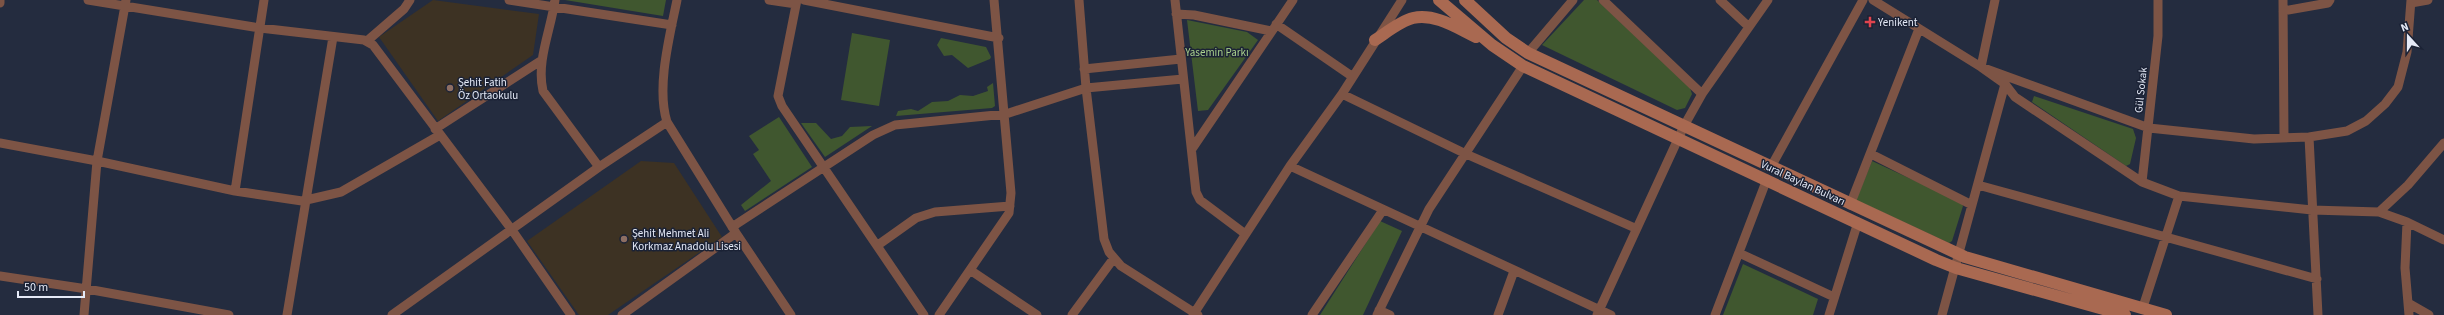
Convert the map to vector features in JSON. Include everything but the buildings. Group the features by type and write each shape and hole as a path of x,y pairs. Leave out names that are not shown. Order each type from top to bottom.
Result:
{"main road":[{"name":"Vural Baylan Bulvarı","path":"1439,0 1492,45 1523,66 1956,268 2125,315"},
{"name":"Vural Baylan Bulvarı","path":"1465,0 1506,38 1528,53 1850,205 1960,255 2143,307 2166,315"},
{"path":"1375,40 1413,18 1427,18 1442,21 1492,45"}],"street":[{"path":"88,0 126,3 260,28 367,41 374,45 512,230 571,315"},
{"path":"235,191 264,0"},
{"path":"367,41 404,9 410,0"},
{"path":"509,0 554,3 672,25"},
{"path":"677,0 663,88 662,108 667,122 734,230 791,315"},
{"path":"769,0 799,1 999,38"},
{"path":"938,315 1009,213 1011,193 1006,114 994,0"},
{"path":"1079,0 1084,69 1104,239 1114,258 1121,266 1196,314 1244,233 1342,94 1375,40 1402,0"},
{"path":"1175,0 1195,181 1200,200 1244,233"},
{"path":"1192,149 1273,27 1293,0"},
{"path":"1528,53 1573,0"},
{"path":"1603,0 1702,94"},
{"path":"1720,0 1749,27"},
{"path":"1598,312 1684,126 1702,94 1768,0"},
{"path":"1771,167 1863,0"},
{"path":"1873,0 1981,67 2005,84 2015,97 2142,182 2179,196 2312,210 2379,212 2407,222 2444,240"},
{"path":"1981,67 1995,0"},
{"name":"Gül Sokak","path":"2142,182 2158,36 2158,0"},
{"path":"2283,0 2284,138"},
{"path":"2283,11 2328,3 2330,0"},
{"path":"1981,67 2149,128 2254,139 2309,137 2347,131 2366,121 2385,104 2398,87 2404,66 2407,52 2411,1 2428,0"},
{"path":"799,1 778,96 782,106 822,167 878,245 924,315"},
{"path":"84,315 97,161 126,3"},
{"path":"554,3 542,60 540,80 543,91 599,168"},
{"path":"1176,14 1194,15 1273,27 1353,77"},
{"path":"1850,205 1919,29"},
{"path":"287,315 333,37"},
{"path":"1084,69 1181,59"},
{"path":"0,143 97,161 235,191 306,200 341,192 438,132 542,60"},
{"path":"1390,315 1378,312 1429,209 1523,66"},
{"path":"622,315 734,230 822,167 873,136 895,126 1006,114 1086,88 1183,79"},
{"path":"1942,315 1960,255 2005,84"},
{"path":"1342,94 1466,154 1636,228"},
{"path":"392,315 599,168 667,122"},
{"path":"2309,137 2318,315"},
{"path":"2379,212 2408,186 2444,143"},
{"path":"1870,154 1972,205"},
{"path":"1290,166 1598,312 1611,315"},
{"path":"1715,315 1767,179"},
{"path":"1978,184 2316,279"},
{"path":"2143,307 2164,237 2179,196"},
{"path":"878,245 916,218 935,212 1010,206"},
{"path":"1312,315 1382,210"},
{"path":"1829,315 1858,222"},
{"path":"2407,222 2405,268 2409,315"},
{"path":"1739,253 1834,297"},
{"path":"1072,315 1114,258"},
{"path":"970,270 1037,315"},
{"path":"1498,315 1514,271"},
{"path":"0,276 87,289 228,315"},
{"path":"2408,303 2429,315"}],"shaded area":[{"name":"Şehit Fatih Öz Ortaokulu","path":"433,0 539,14 533,55 438,121 379,37"},
{"name":"Şehit Mehmet Ali Korkmaz Anadolu Lisesi","path":"641,161 674,163 722,237 608,315 579,315 527,241"}],"green space":[{"path":"565,0 666,0 663,16"},
{"path":"1584,0 1597,0 1690,88 1692,94 1685,108 1677,110 1542,45"},
{"name":"Yasemin Parkı","path":"1187,20 1247,32 1258,40 1208,110 1198,111"},
{"path":"852,33 890,40 879,106 841,100"},
{"path":"941,38 986,47 991,57 990,59 968,68 952,55 944,56 937,45"},
{"path":"993,83 995,106 992,108 896,116 898,111 911,109 918,111 932,102 948,101 960,95 973,96 988,91 987,87"},
{"path":"2034,96 2133,129 2136,138 2130,164 2126,166 2032,102"},
{"path":"779,117 812,167 745,211 741,205 771,181 753,154 759,150 749,136"},
{"path":"801,123 816,123 831,139 842,136 850,127 872,126 825,157"},
{"path":"1872,161 1961,202 1963,206 1952,241 1949,243 1856,200"},
{"path":"1380,221 1402,231 1363,315 1320,315"},
{"path":"1743,264 1818,299 1813,315 1723,315"}],"place":[{"name":"Yenikent","path":"1870,22"},
{"name":"Şehit Fatih Öz Ortaokulu","path":"450,88"},
{"name":"Şehit Mehmet Ali Korkmaz Anadolu Lisesi","path":"624,239"}]}
